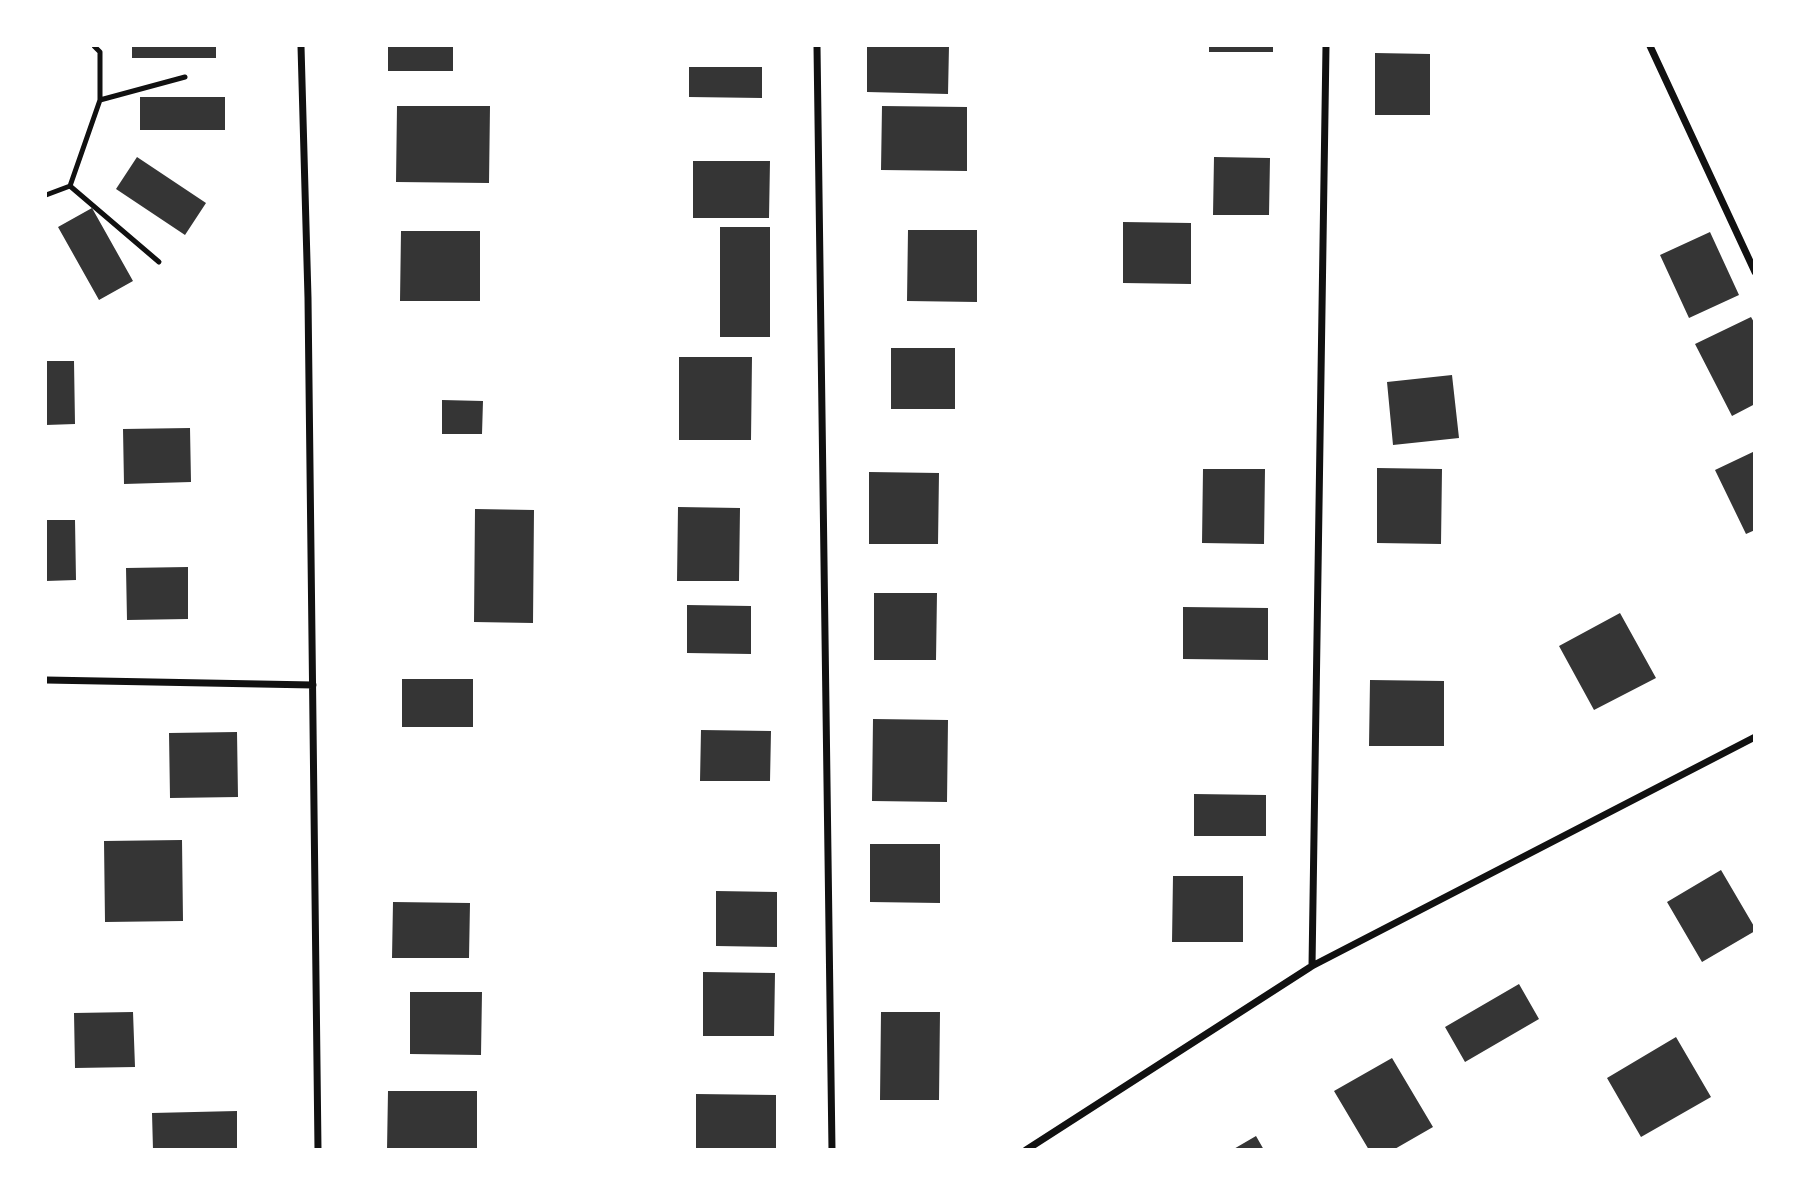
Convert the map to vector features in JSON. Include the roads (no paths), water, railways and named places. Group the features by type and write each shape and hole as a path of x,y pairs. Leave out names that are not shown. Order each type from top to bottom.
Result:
{"street":[{"path":"301,46 308,298 318,1150"},
{"path":"817,46 832,1150"},
{"path":"1312,966 1326,46"},
{"path":"1650,46 1755,272"},
{"path":"46,680 313,685"},
{"path":"1026,1150 1312,966 1755,737"}],"lane":[{"path":"70,186 100,100 100,52 94,46"},
{"path":"100,100 185,77"},
{"path":"46,195 70,186"},
{"path":"70,186 159,262"}]}
